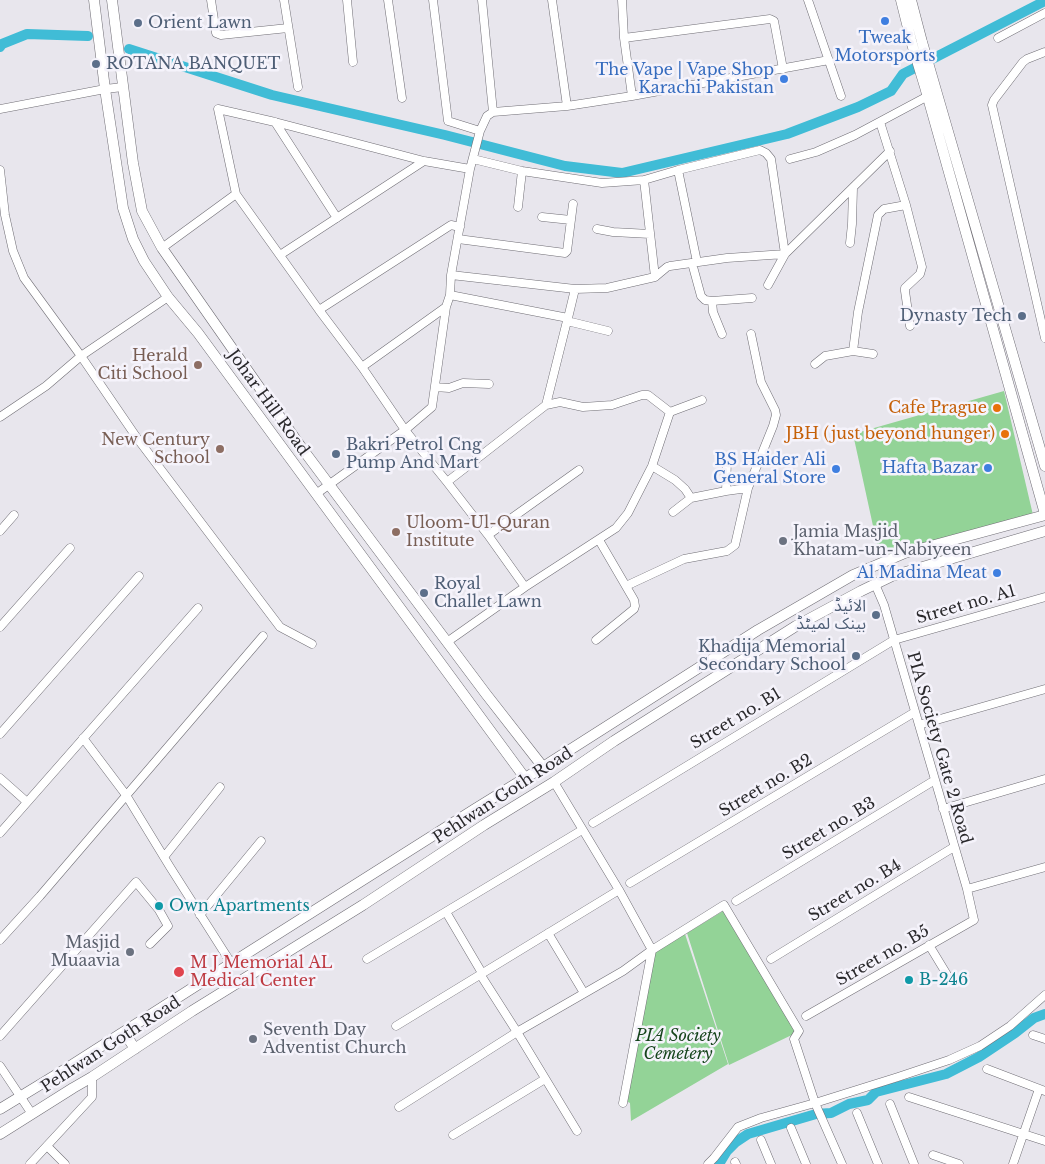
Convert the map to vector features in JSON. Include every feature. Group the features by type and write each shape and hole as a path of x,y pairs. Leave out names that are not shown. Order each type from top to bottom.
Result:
{"street":[{"name":"Johar Hill Road","path":"94,0 123,208 144,261 168,297 198,333 525,778"},
{"path":"112,0 142,211 162,248 329,484 543,767"},
{"path":"211,0 216,33 221,35 288,28"},
{"path":"284,0 298,87"},
{"path":"347,0 353,62"},
{"path":"388,0 402,98"},
{"path":"433,0 448,121 479,134"},
{"path":"482,0 493,112"},
{"path":"552,0 566,106"},
{"path":"622,0 624,38 632,96"},
{"path":"808,0 841,96"},
{"path":"901,0 917,43 1042,494 1045,515"},
{"path":"911,0 917,43"},
{"path":"998,38 1045,13"},
{"path":"624,38 770,19 774,21 783,69"},
{"path":"1045,52 1027,59 992,105 1045,338"},
{"path":"316,494 405,430 432,407 446,307 450,295 451,274 470,169 479,134 487,116 493,112 566,106 632,96 829,60"},
{"path":"0,109 123,87"},
{"path":"790,159 816,152 856,135 880,122 929,89"},
{"path":"929,89 1045,466"},
{"path":"470,169 424,161 218,109 236,194 362,367 405,430 488,535 525,587"},
{"path":"275,122 337,218"},
{"path":"880,122 906,204 922,267 920,274 905,291 910,326"},
{"path":"473,160 522,171 602,183 644,180 760,150 771,159 785,254"},
{"path":"768,285 785,254 890,151"},
{"path":"280,255 424,161"},
{"path":"0,170 2,216 24,278 81,356 137,438 280,627 312,644"},
{"path":"678,170 701,296 705,300 712,301 752,298"},
{"path":"518,207 522,171"},
{"path":"644,180 655,277"},
{"path":"850,243 853,188"},
{"path":"162,248 236,194"},
{"path":"458,239 563,254 567,251 573,204"},
{"path":"853,351 858,312 878,215 884,210 906,204"},
{"path":"542,217 571,220"},
{"path":"319,310 451,225 460,227"},
{"path":"597,229 650,234"},
{"path":"451,274 575,289 608,288 655,277 667,267 727,258 785,254"},
{"path":"546,405 575,289"},
{"path":"450,295 568,319 608,330"},
{"path":"0,405 3,414 46,386 81,356 168,297"},
{"path":"712,301 713,312 722,334"},
{"path":"362,367 446,307"},
{"path":"626,586 684,559 727,551 732,548 736,541 748,488 776,415 761,382 751,334"},
{"path":"815,364 825,356 853,351 873,354"},
{"path":"435,387 449,388 463,383 489,384"},
{"path":"447,482 546,405 560,402 582,407 612,405 642,395 648,396 670,412"},
{"path":"670,412 702,400"},
{"path":"447,642 525,587 616,528 628,513 652,466 670,412"},
{"path":"726,491 727,460"},
{"path":"652,466 675,480 691,498"},
{"path":"488,535 579,470"},
{"path":"673,512 691,498 748,488"},
{"name":"Pehlwan Goth Road","path":"0,1110 758,630 853,575 905,553 1045,515"},
{"path":"0,531 14,516"},
{"name":"Pehlwan Goth Road","path":"0,1134 227,989 363,905 484,825 796,626 892,576 1045,531"},
{"path":"596,640 634,609 635,606 634,600 599,540"},
{"path":"954,540 956,557"},
{"path":"0,627 70,548"},
{"path":"0,734 138,576"},
{"name":"PIA Society Gate 2 Road","path":"875,584 884,605 974,920"},
{"name":"Street no. A1","path":"894,640 1045,597"},
{"path":"0,833 198,608"},
{"path":"0,940 263,636"},
{"name":"Street no. B1","path":"593,822 894,640"},
{"path":"919,726 1045,689"},
{"name":"Street no. B2","path":"630,883 915,712"},
{"path":"595,734 604,748"},
{"path":"83,738 126,795 231,963"},
{"path":"0,778 27,802"},
{"path":"943,809 1045,779"},
{"name":"Street no. B3","path":"736,901 935,780"},
{"path":"554,782 619,890 652,950 623,1103"},
{"path":"164,857 220,787"},
{"path":"475,809 484,825"},
{"path":"367,959 582,830"},
{"path":"200,915 261,841"},
{"name":"Street no. B4","path":"771,959 954,847"},
{"path":"966,889 1045,867"},
{"path":"0,1036 136,882 159,910 168,926 150,944"},
{"path":"396,1026 619,890"},
{"path":"399,1107 517,1032 623,971 652,950 724,905 799,1031 794,1039 816,1107 842,1164"},
{"path":"446,912 481,974 577,1131"},
{"name":"Street no. B5","path":"806,1016 974,920"},
{"path":"548,934 584,993"},
{"path":"930,945 949,978"},
{"path":"217,972 227,989"},
{"path":"708,1164 738,1127 761,1118 816,1107 949,1060 980,1046 1010,1026 1045,995"},
{"path":"124,1032 135,1049"},
{"path":"1033,1035 1045,1039"},
{"path":"0,1066 32,1114"},
{"path":"987,1069 1042,1090 1023,1134 1013,1164"},
{"path":"30,1164 92,1096 92,1077"},
{"path":"453,1135 545,1079"},
{"path":"909,1097 1045,1141"},
{"path":"890,1104 914,1164"},
{"path":"857,1113 878,1164"},
{"path":"791,1128 806,1164"},
{"path":"761,1140 771,1164"},
{"path":"47,1146 65,1164"},
{"path":"933,1155 959,1164"}],"green space":[{"path":"1004,391 1033,515 880,558 853,434"},
{"path":"723,911 796,1033 729,1065 687,933"},
{"name":"PIA Society Cemetery","path":"685,934 728,1064 631,1121 630,1103 626,1101 653,949"}],"waterway":[{"path":"129,49 272,95 445,135 565,166 622,173 787,134 858,107 891,91 903,74 1045,1"},
{"path":"0,47 2,44 27,34 88,36"},
{"path":"719,1164 727,1151 748,1134 816,1114 831,1113 849,1104 868,1100 876,1092 946,1074 979,1057 1034,1018 1045,1014"}],"place":[{"name":"Tweak Motorsports","path":"885,21"},
{"name":"Orient Lawn","path":"138,23"},
{"name":"ROTANA BANQUET","path":"96,64"},
{"name":"The Vape | Vape Shop Karachi Pakistan","path":"784,79"},
{"name":"Dynasty Tech","path":"1022,316"},
{"name":"Herald Citi School","path":"198,365"},
{"name":"Cafe Prague","path":"997,408"},
{"name":"JBH (just beyond hunger)","path":"1005,434"},
{"name":"New Century School","path":"220,449"},
{"name":"Bakri Petrol Cng Pump And Mart","path":"336,454"},
{"name":"Hafta Bazar","path":"988,468"},
{"name":"BS Haider Ali General Store","path":"836,469"},
{"name":"Uloom-Ul-Quran Institute","path":"396,532"},
{"name":"Jamia Masjid Khatam-un-Nabiyeen","path":"783,541"},
{"name":"Al Madina Meat","path":"997,573"},
{"name":"Royal Challet Lawn","path":"424,593"},
{"name":"الائیڈ بینک لمیٹڈ","path":"876,615"},
{"name":"Khadija Memorial Secondary School","path":"856,656"},
{"name":"Own Apartments","path":"159,906"},
{"name":"Masjid Muaavia","path":"130,952"},
{"name":"M J Memorial AL Medical Center","path":"179,972"},
{"name":"B-246","path":"909,980"},
{"name":"Seventh Day Adventist Church","path":"253,1039"}]}
